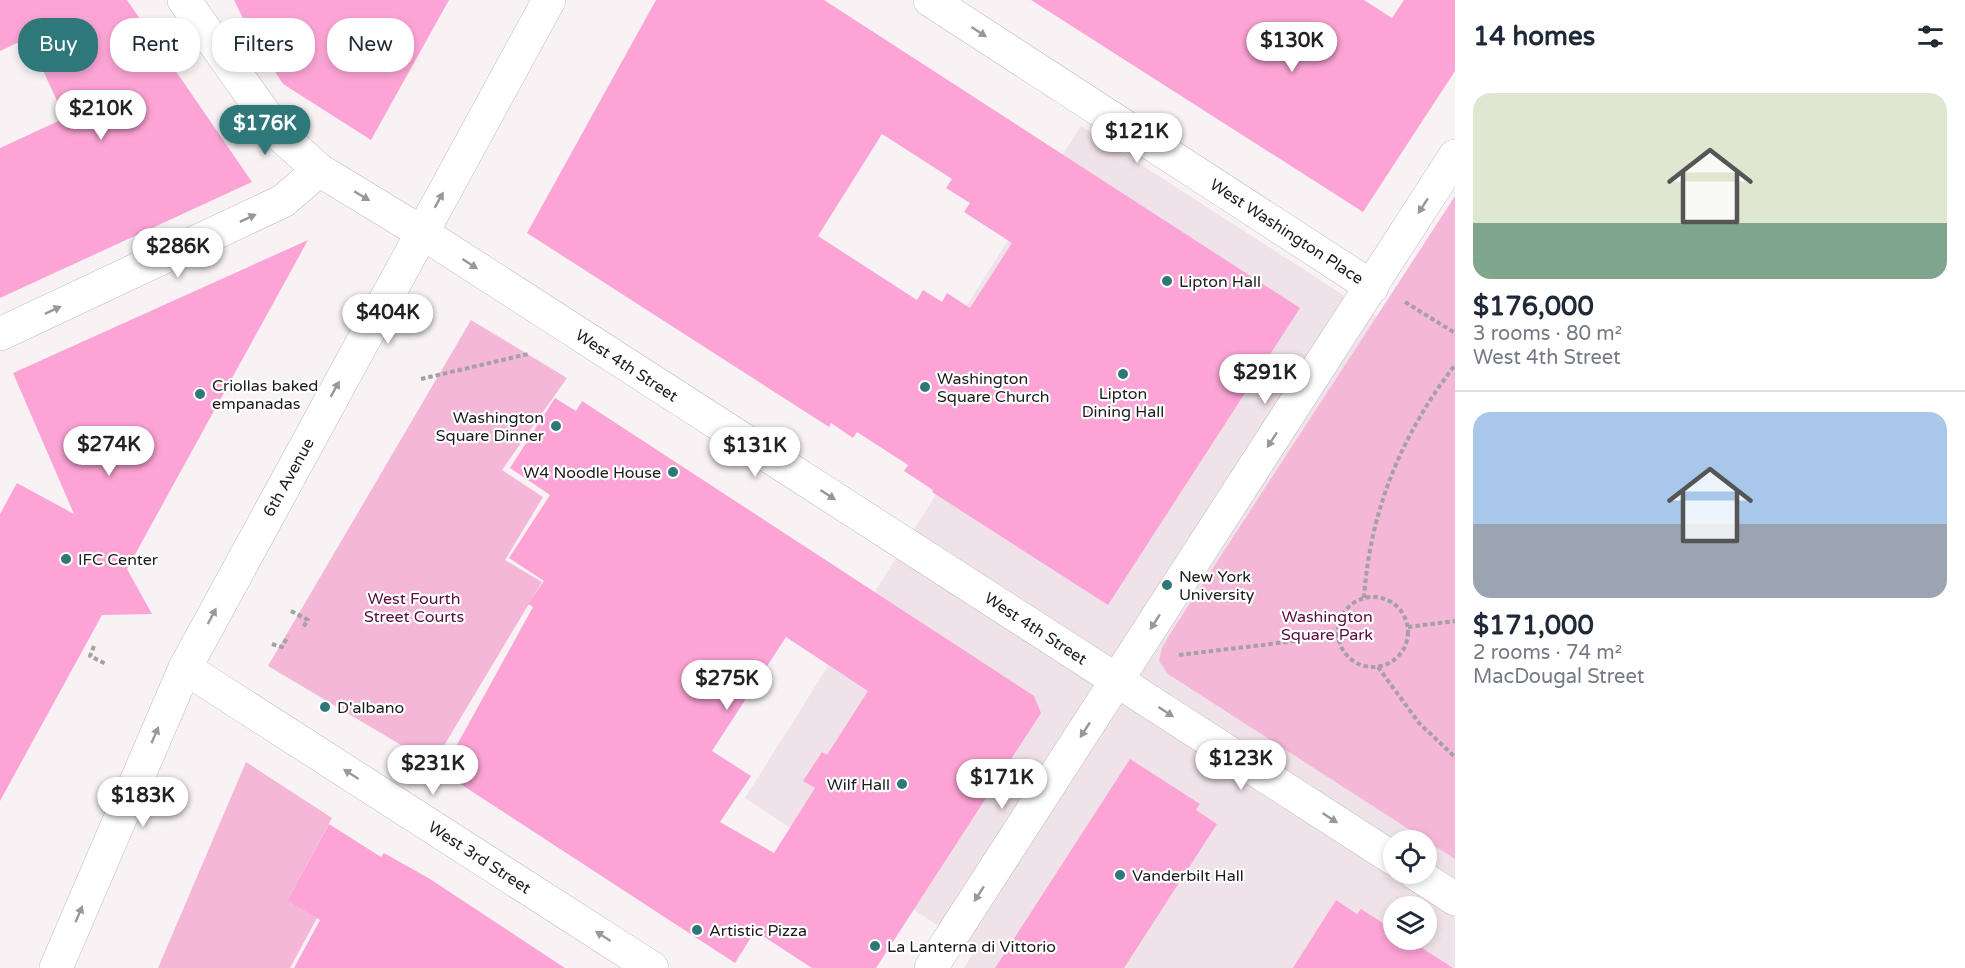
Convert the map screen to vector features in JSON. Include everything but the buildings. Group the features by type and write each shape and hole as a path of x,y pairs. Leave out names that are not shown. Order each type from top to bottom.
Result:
{"street":[{"name":"West 4th Street","path":"184,0 278,133 319,170 421,232 1383,852"},
{"name":"6th Avenue","path":"56,968 185,668 549,0"},
{"name":"West Washington Place","path":"930,0 1372,287"},
{"path":"931,968 1455,156"},
{"path":"0,334 283,201 319,170"},
{"name":"West 3rd Street","path":"185,668 652,968"},
{"path":"1432,884 1455,899"}],"path":[{"path":"1403,301 1455,333"},
{"path":"421,379 528,354"},
{"path":"1364,598 1373,535 1388,480 1411,430 1455,365"},
{"path":"1379,597 1393,603 1403,613 1408,627 1408,636 1402,653 1395,660 1378,667 1354,663 1342,651 1337,636 1341,616 1355,602 1364,598 1379,597"},
{"path":"291,610 308,620 302,629"},
{"path":"1408,627 1455,621"},
{"path":"272,644 282,647 288,636"},
{"path":"1173,656 1337,636"},
{"path":"94,646 90,656 106,664"},
{"path":"1378,667 1419,723 1455,757"}],"shaded area":[{"name":"New York University","path":"1081,126 1455,367 1455,968 964,968 975,950 745,798 1013,372 951,330"}],"green space":[{"name":"Washington Square Park","path":"1455,196 1455,859 1437,847 1437,830 1410,830 1168,674 1159,661 1162,648"},
{"name":"West Fourth Street Courts","path":"471,320 567,378 502,470 543,497 505,560 542,582 433,764 268,666"},
{"path":"246,762 332,818 287,901 317,918 290,968 158,968"}],"place":[{"name":"Lipton Hall","path":"1167,281"},
{"name":"Lipton Dining Hall","path":"1123,374"},
{"name":"Washington Square Church","path":"925,387"},
{"name":"Criollas baked empanadas","path":"200,394"},
{"name":"Washington Square Dinner","path":"556,426"},
{"name":"W4 Noodle House","path":"673,472"},
{"name":"IFC Center","path":"66,559"},
{"name":"New York University","path":"1167,585"},
{"name":"D'albano","path":"325,707"},
{"name":"Wilf Hall","path":"902,784"},
{"name":"Vanderbilt Hall","path":"1120,875"},
{"name":"Artistic Pizza","path":"697,930"},
{"name":"La Lanterna di Vittorio","path":"875,946"}]}
